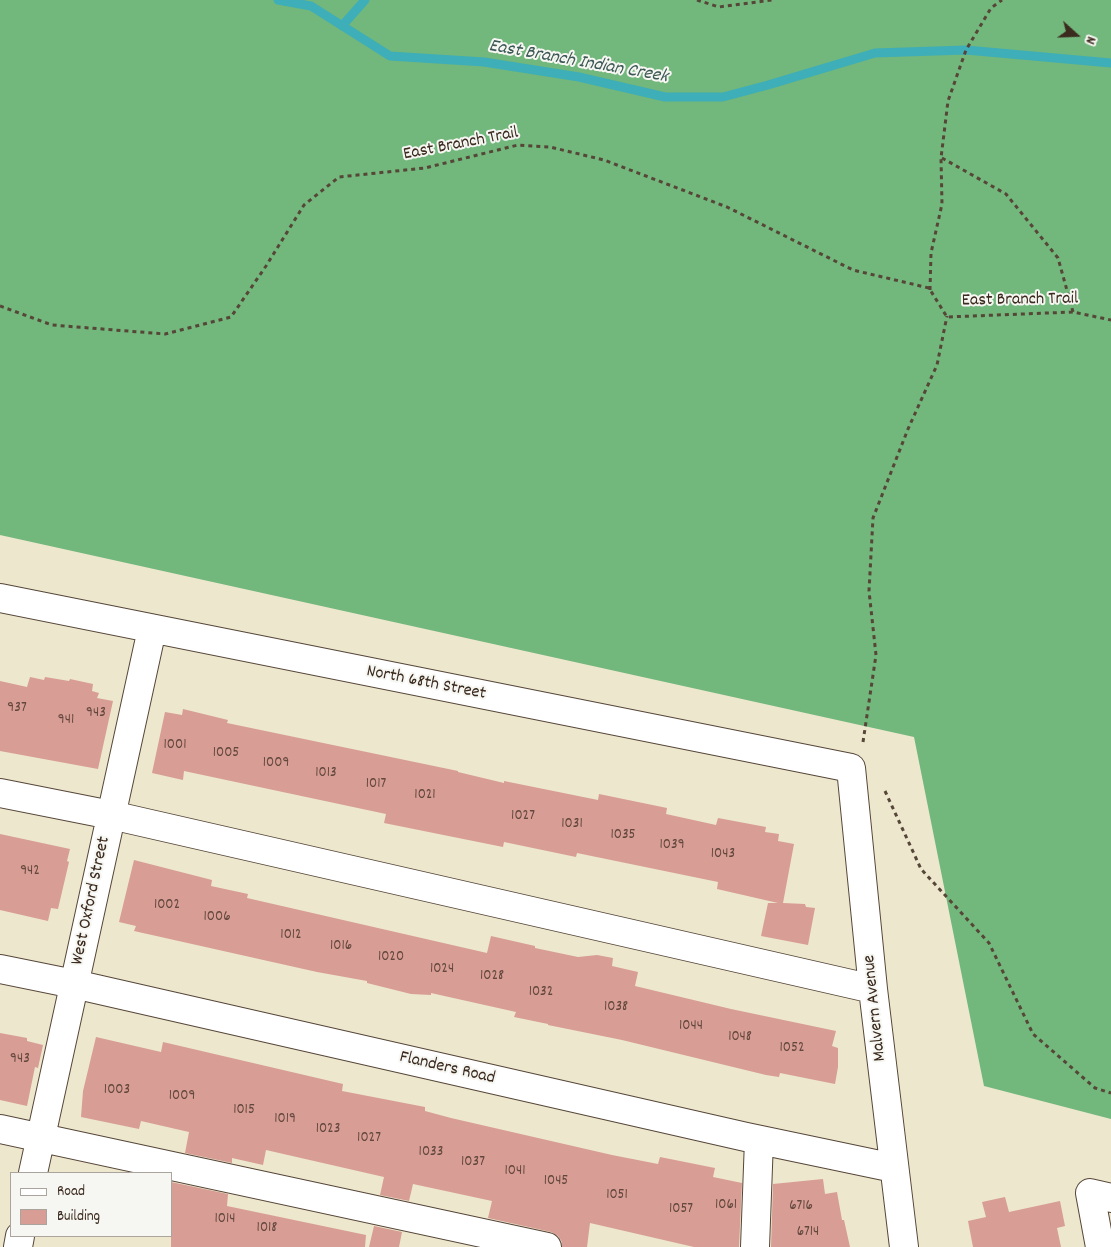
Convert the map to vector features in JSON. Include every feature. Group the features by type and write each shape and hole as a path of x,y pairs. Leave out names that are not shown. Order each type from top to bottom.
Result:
{"street":[{"name":"North 68th Street","path":"0,598 152,629 857,757"},
{"name":"West Oxford Street","path":"34,1172 152,629"},
{"name":"Malvern Avenue","path":"857,757 874,989 904,1247"},
{"path":"0,793 111,815 874,989"},
{"name":"Flanders Road","path":"0,969 74,984 759,1140 894,1168"},
{"path":"0,1129 546,1247"},
{"path":"755,1247 759,1140"},
{"path":"1100,1247 1090,1194 1111,1198"}],"path":[{"path":"697,0 719,7 772,0"},
{"path":"857,757 876,655 869,591 873,518 908,429 937,365 947,317 928,288 932,253 942,204 941,158 948,101 966,50 991,8 1002,0"},
{"name":"East Branch Trail","path":"0,306 52,325 165,334 231,317 304,205 339,177 425,168 518,145 550,147 604,160 727,208 853,270 928,288"},
{"path":"941,158 1006,194 1058,258 1074,312"},
{"name":"East Branch Trail","path":"947,317 1074,312 1111,320"},
{"path":"882,785 921,869 989,943 1033,1034 1095,1088 1111,1093"}],"green space":[{"path":"0,0 1111,0 1111,1119 984,1086 914,737 0,535"}],"building":[{"path":"30,677 44,680 45,677 69,681 70,679 93,684 92,691 99,693 97,698 113,701 98,769 0,751 0,681 27,687"},
{"path":"183,709 228,720 227,723 458,771 504,783 504,781 598,800 599,794 667,808 666,814 716,825 718,818 766,827 765,832 779,834 778,841 794,844 783,903 805,904 806,907 815,908 808,945 761,936 768,903 778,903 717,889 718,882 577,853 576,857 504,842 503,847 384,823 386,814 184,771 183,780 152,773 165,712 182,715"},
{"path":"0,834 70,849 67,861 69,862 58,909 51,908 48,921 0,910"},
{"path":"134,860 212,880 211,886 248,894 247,898 487,953 491,936 578,957 597,955 613,958 612,966 638,972 635,986 836,1031 832,1046 838,1048 838,1067 835,1084 780,1073 779,1077 766,1075 622,1040 514,1017 516,1012 431,993 431,995 411,994 367,983 367,981 317,972 134,931 136,926 119,922"},
{"path":"0,1033 27,1038 27,1041 43,1045 38,1068 35,1067 27,1106 0,1100"},
{"path":"96,1037 161,1052 163,1042 343,1084 342,1091 425,1107 425,1111 451,1118 612,1155 658,1164 660,1157 715,1168 713,1177 742,1183 739,1247 694,1247 590,1223 587,1247 562,1247 562,1242 558,1236 551,1232 488,1218 492,1201 413,1184 409,1201 380,1195 384,1177 266,1150 263,1165 232,1158 232,1163 185,1153 189,1132 141,1121 139,1129 81,1117 83,1091"},
{"path":"823,1179 825,1194 837,1192 842,1220 844,1220 850,1247 771,1247 773,1184"},
{"path":"172,1182 228,1194 227,1206 366,1235 365,1247 171,1247"},
{"path":"1005,1197 1009,1212 1060,1201 1065,1226 1057,1228 1061,1247 973,1247 968,1221 986,1217 982,1202"},
{"path":"374,1226 402,1232 399,1247 369,1247"}],"waterway":[{"name":"East Branch Indian Creek","path":"278,0 311,6 390,56 484,62 579,77 665,97 723,97 875,53 966,50 1111,63"},
{"path":"342,26 365,0"}]}
